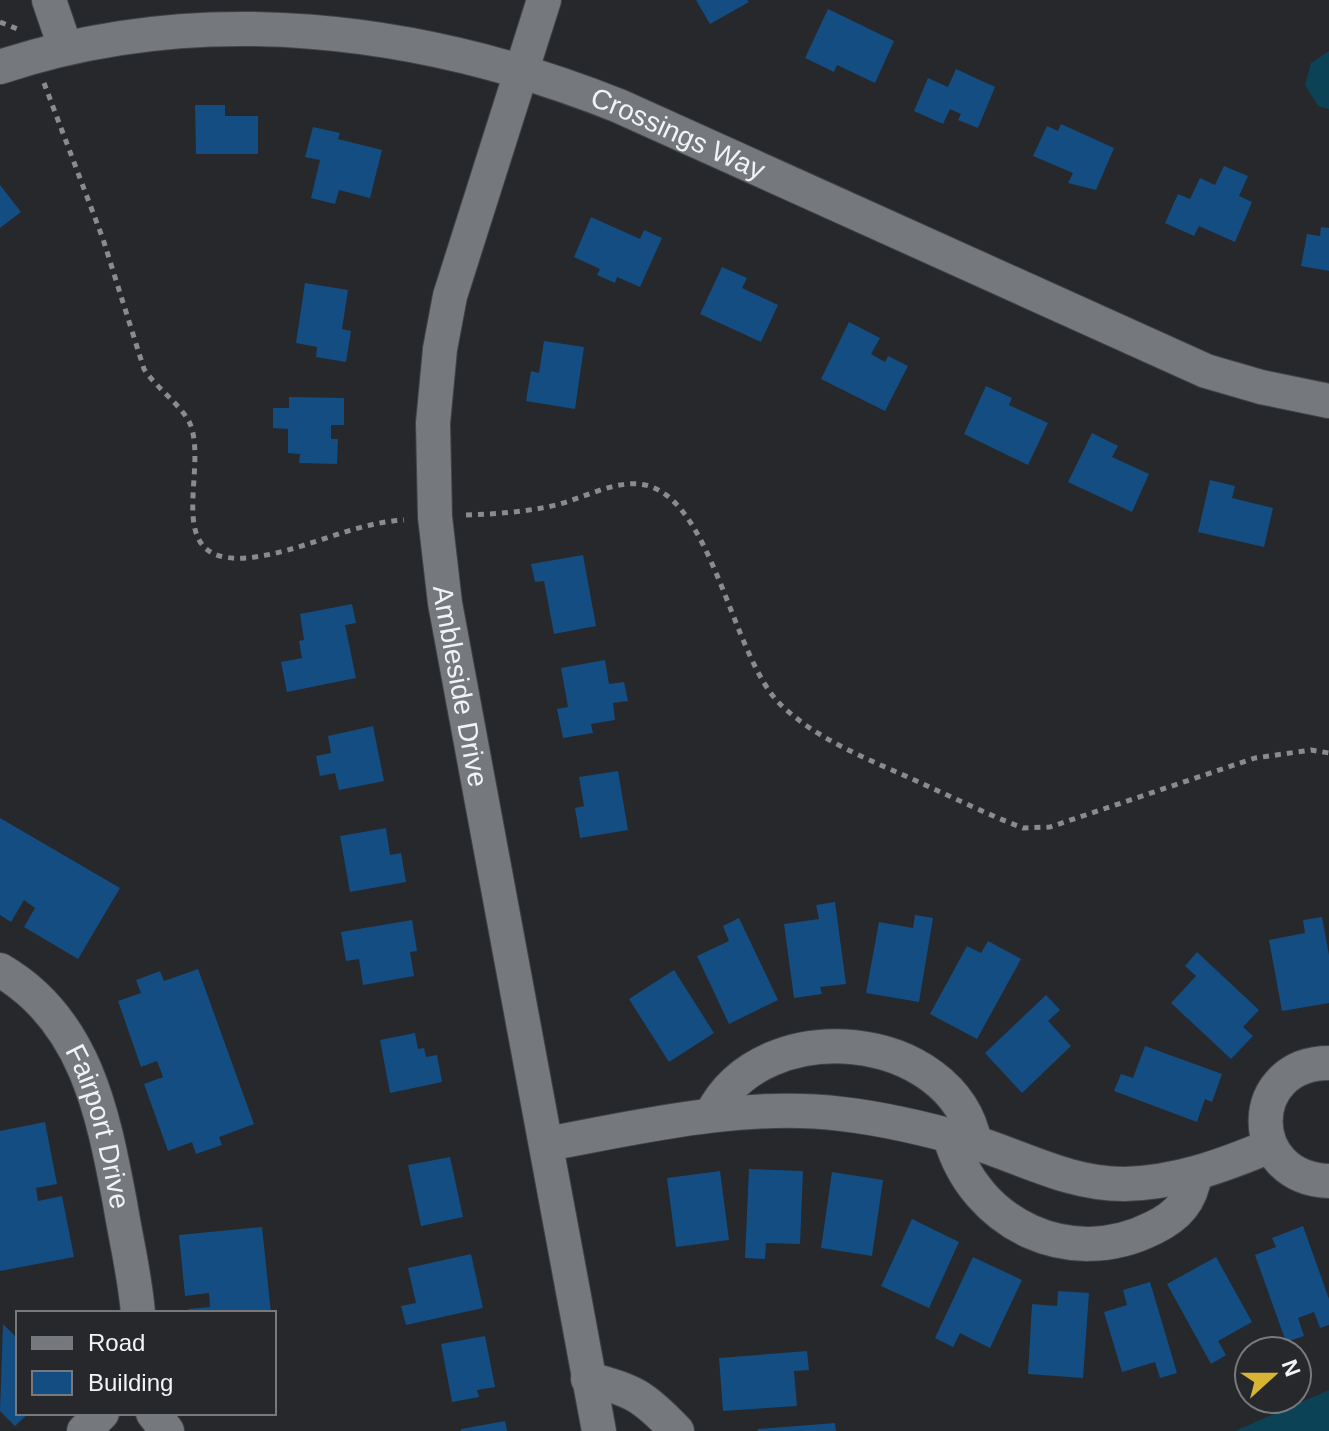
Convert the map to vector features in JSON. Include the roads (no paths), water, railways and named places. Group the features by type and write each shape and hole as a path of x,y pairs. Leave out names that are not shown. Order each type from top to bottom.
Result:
{"street":[{"path":"49,0 63,41"},
{"name":"Ambleside Drive","path":"544,0 450,296 442,336 433,423 435,517 445,603 599,1431"},
{"name":"Crossings Way","path":"0,67 63,41 155,19 253,16 410,40 521,70 666,126 1153,349 1261,387 1329,401"},
{"name":"Fairport Drive","path":"0,970 46,1008 74,1043 93,1083 107,1131 138,1311"},
{"path":"711,1115 721,1094 742,1073 792,1051 816,1046 847,1046 903,1060 931,1077 954,1098 970,1119 958,1162 990,1207 1033,1234 1084,1246 1110,1244 1136,1237 1168,1219 1192,1195 1195,1174"},
{"path":"1329,1063 1301,1067 1276,1086 1265,1115 1270,1146 1277,1159 1301,1177 1329,1181"},
{"path":"547,1144 711,1115 791,1111 841,1114 962,1140 1073,1179 1123,1184 1172,1180 1270,1146"},
{"path":"588,1379 629,1389 652,1405 677,1431"},
{"path":"84,1431 100,1415"},
{"path":"155,1415 167,1431"}],"water":[{"path":"1329,51 1329,109 1318,106 1305,85 1311,63"},
{"path":"1329,1390 1329,1431 1235,1431 1272,1415 1313,1415 1313,1397"}]}
